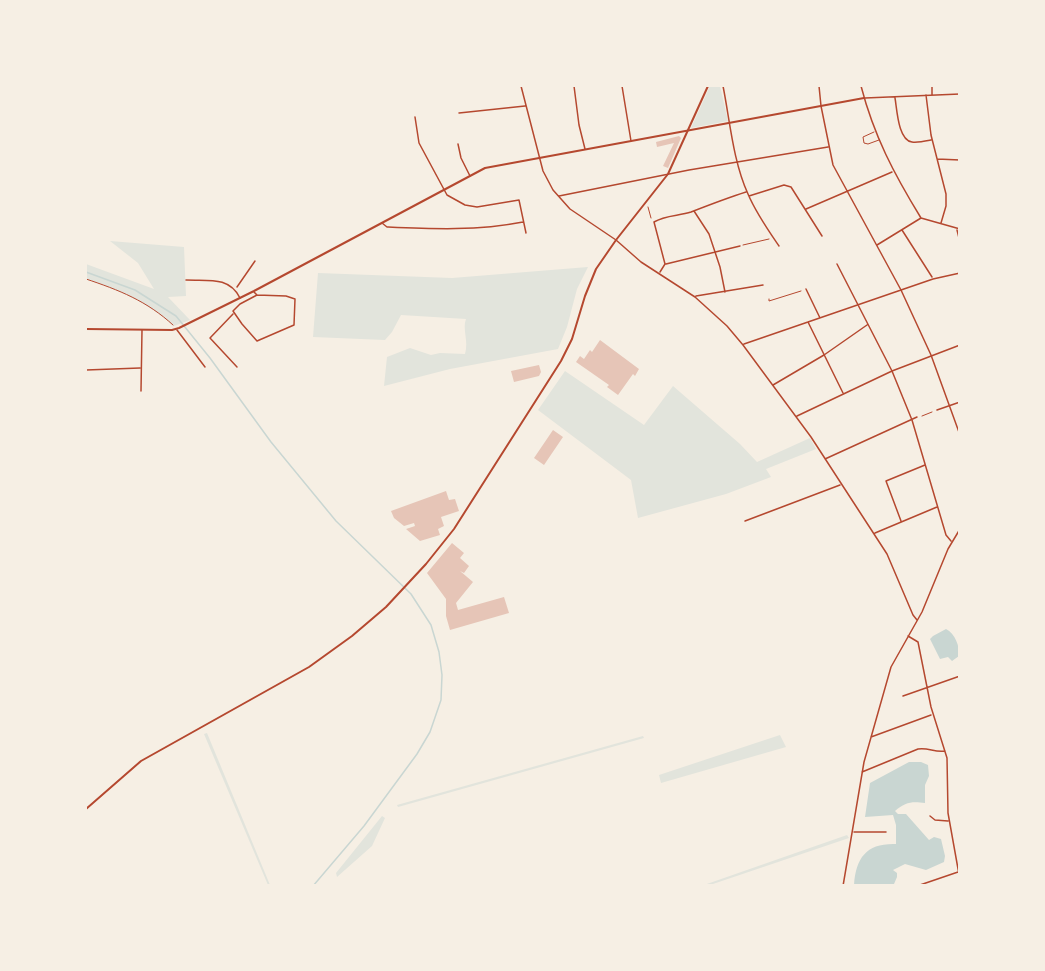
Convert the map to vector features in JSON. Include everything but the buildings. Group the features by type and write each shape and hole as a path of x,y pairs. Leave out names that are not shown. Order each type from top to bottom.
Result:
{"main road":[{"path":"86,809 118,779 147,758 322,659 362,628 410,583 432,558 458,522 561,361 572,339 590,284 616,240 668,174 708,86"},
{"path":"86,329 178,328 191,323 485,168 864,98"}],"street":[{"path":"521,86 546,178 558,196 570,209 616,240 659,274 695,297 743,345 797,416 874,533 888,556 917,620"},
{"path":"574,86 585,150"},
{"path":"622,86 631,141"},
{"path":"723,86 738,162 748,196 779,246"},
{"path":"819,86 833,165 901,290 931,355 960,435"},
{"path":"861,86 879,140 893,171 921,218 958,229 960,242"},
{"path":"932,86 932,95"},
{"path":"864,98 960,94"},
{"path":"926,95 932,140 946,194 946,206 941,224"},
{"path":"895,96 901,130 908,141 932,140"},
{"path":"459,113 526,106"},
{"path":"415,117 419,143 445,190 455,201 477,207 519,200 526,233"},
{"path":"458,144 461,158 470,176"},
{"path":"558,196 689,170 828,147"},
{"path":"937,159 960,160"},
{"path":"806,209 893,171"},
{"path":"748,196 784,185 788,186 796,194 822,236"},
{"path":"659,274 665,264 654,222 694,211 705,205 747,192"},
{"path":"694,211 709,234 716,252 725,292"},
{"path":"876,246 921,218"},
{"path":"382,223 387,227 441,230 492,227 524,222"},
{"path":"902,230 933,279"},
{"path":"665,264 740,246"},
{"path":"236,288 255,261"},
{"path":"837,264 892,371 912,420 946,535 952,542"},
{"path":"743,345 933,279 960,273"},
{"path":"186,280 225,282 236,288 241,298"},
{"path":"695,297 763,285"},
{"path":"806,289 820,318"},
{"path":"254,291 257,295"},
{"path":"233,314 257,341 294,325 295,299 286,296 257,295 234,308 233,314 210,338 237,367"},
{"path":"808,322 843,394"},
{"path":"773,385 824,355 868,324"},
{"path":"178,328 206,367"},
{"path":"141,391 142,329"},
{"path":"797,416 892,371 960,345"},
{"path":"86,369 141,368"},
{"path":"936,410 960,402"},
{"path":"825,459 917,417"},
{"path":"902,521 886,481 926,465"},
{"path":"745,521 841,485"},
{"path":"874,533 938,507"},
{"path":"843,885 862,772 870,737 893,663 926,605 952,542 960,530"},
{"path":"908,635 918,642 933,715 948,763 949,821 960,880"},
{"path":"903,696 960,676"},
{"path":"870,737 933,715"},
{"path":"862,772 918,749 945,751"},
{"path":"930,816 935,820 949,821"},
{"path":"853,832 886,832"},
{"path":"917,885 958,872"}],"lane":[{"path":"876,131 865,135 863,140 866,145 879,140"}],"path":[{"path":"647,206 654,222"},
{"path":"740,246 773,237"},
{"path":"86,279 124,292 143,302 178,328"},
{"path":"769,299 770,302 806,289"},
{"path":"917,417 936,410"}],"shaded area":[{"path":"710,86 720,86 728,121 691,128"},
{"path":"110,241 184,247 186,296 168,297 190,320 174,326 154,310 132,298 86,279 86,264 154,289 138,263"},
{"path":"588,267 577,289 567,327 558,349 450,369 384,386 387,357 410,348 431,355 465,354 466,319 401,315 385,340 313,337 318,273 452,278"},
{"path":"565,371 644,425 673,386 740,444 757,462 810,438 816,449 766,469 771,477 726,494 638,518 631,480 538,410"},
{"path":"946,629 954,637 959,649 959,656 952,661 948,657 940,659 930,639"},
{"path":"207,733 270,885 268,885 204,734"},
{"path":"780,735 786,747 661,783 659,775"},
{"path":"643,736 644,738 398,807 397,805"},
{"path":"909,762 921,762 928,765 929,776 925,785 925,803 909,803 895,811 898,814 906,814 929,840 934,837 941,839 944,862 926,870 905,864 893,870 897,873 894,884 854,885 857,867 870,849 886,844 896,844 896,825 893,815 865,817 870,783"},
{"path":"382,816 385,818 372,846 337,877 336,873"},
{"path":"847,835 849,838 710,885 704,885"}],"waterway":[{"path":"86,272 135,290 176,316 210,358 271,442 336,521 411,594 431,625 439,652 442,675 441,700 430,732 417,754 364,826 313,886"}]}
